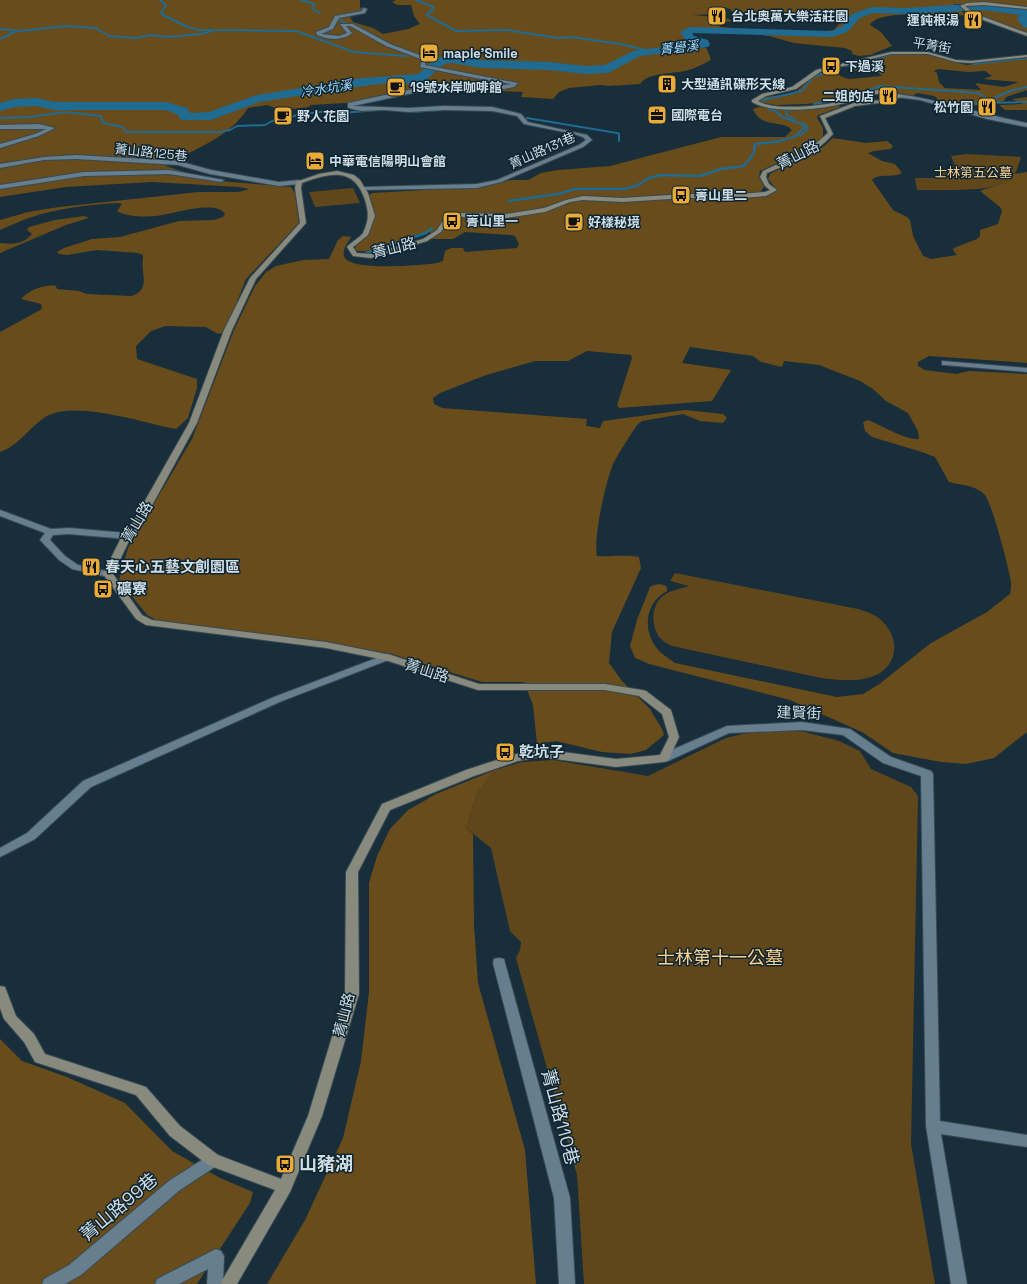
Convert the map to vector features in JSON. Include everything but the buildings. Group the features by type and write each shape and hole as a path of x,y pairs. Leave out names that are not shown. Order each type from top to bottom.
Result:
{"street":[{"path":"1027,8 986,3 970,4 964,8 1027,35"},
{"name":"菁山路131巷","path":"363,189 484,185 511,176 581,146 589,140 585,136 575,133 526,123 519,115 492,109 361,109 349,106 362,101 379,99 427,88 504,87 512,86 516,83 491,80 422,66 424,61 420,57 388,45 351,25 342,25 350,33 347,35 335,37 319,35 318,33 331,28 337,17 363,12 365,9"},
{"name":"平菁街","path":"898,96 892,93 877,92 837,103 790,107 763,105 754,102 754,99 764,94 794,88 812,74 876,56 899,52 928,53 956,61 971,62 1027,56"},
{"path":"898,96 920,99 987,117 1027,125"},
{"name":"菁山路","path":"228,1284 285,1187 315,1116 352,994 352,872 386,808 470,772 516,758 540,753 616,763 664,758 674,737 667,712 642,693 605,687 478,687 387,657 271,637 149,623 139,617 108,574 127,536 133,531 193,423 228,330 253,278 303,223 298,188 299,182 314,176 329,173 354,177 359,182 363,189 372,216 365,235 350,247 356,255 371,256 425,240 439,231 447,218 457,215 506,216 546,210 568,201 583,198 622,200 686,196 742,196 766,194 774,190 767,185 763,177 765,172 818,148 832,133 822,117 854,105 892,100 898,96"},
{"path":"0,127 39,126 52,128 37,135 0,146"},
{"name":"菁山路125巷","path":"0,166 42,158 71,157 166,162 279,184 299,182"},
{"path":"0,187 84,174 169,172 268,185 279,184"},
{"path":"944,363 1027,370"},
{"path":"0,513 50,532 127,536"},
{"path":"50,532 46,540 66,561 75,568 108,574"},
{"path":"0,853 30,836 86,784 278,699 387,657"},
{"name":"建賢街","path":"664,758 727,730 802,726 846,732 887,760 927,774 933,1126"},
{"name":"菁山路110巷","path":"499,963 562,1198 567,1284"},
{"path":"0,991 11,1019 29,1038 40,1058 141,1091 175,1132 213,1160 285,1187"},
{"path":"959,1284 933,1126 1027,1141"},
{"name":"菁山路99巷","path":"50,1284 75,1270 176,1185 213,1160"},
{"path":"163,1284 216,1256 215,1284"}],"green space":[{"name":"士林第五公墓","path":"967,154 1021,157 1014,175 1011,180 1005,184 995,187 967,190 917,190 915,178 938,178 940,170 956,168 951,156"},
{"path":"404,158 406,166 359,168 357,160"},
{"path":"353,188 360,203 315,207 309,192"},
{"path":"675,573 858,609 871,614 882,621 892,637 894,653 891,661 880,673 871,677 859,680 840,680 821,678 672,646 662,640 658,634 655,629 653,617 656,605 663,596 672,591 689,586 670,581"},
{"name":"士林第十一公墓","path":"764,729 801,731 839,741 860,751 871,769 911,787 918,796 911,1144 935,1284 584,1284 577,1175 516,958 520,950 521,942 510,931 491,848 466,828 477,793 495,770 522,762 553,760 648,776 726,738"}],"shaded area":[{"path":"0,0 360,0 360,7 366,13 349,15 353,22 373,28 383,34 408,29 420,24 414,16 411,5 397,5 392,2 396,0 1027,0 1027,34 987,19 960,4 954,4 954,6 967,15 915,14 886,17 876,20 870,25 881,32 892,46 870,55 859,56 852,54 852,51 845,48 794,43 769,36 717,29 689,29 685,31 686,37 707,49 711,60 688,70 649,77 640,84 569,88 559,92 553,99 521,97 523,92 495,91 472,87 428,89 355,105 345,103 310,105 309,107 293,109 290,107 278,109 267,105 248,108 241,118 222,135 166,164 166,166 208,180 291,187 295,193 299,223 246,279 228,324 222,333 218,334 206,327 166,326 151,331 136,346 137,359 197,379 197,388 188,418 176,429 112,414 77,410 62,411 49,415 14,445 0,452 0,332 42,309 41,304 21,299 33,290 42,287 56,286 57,289 79,291 87,294 131,296 141,290 144,280 142,263 143,255 138,253 97,250 67,255 59,254 57,252 64,248 92,239 120,237 179,221 214,220 223,217 225,214 220,210 203,208 156,216 136,216 117,211 122,204 118,203 62,209 25,219 0,230 0,220 28,212 59,207 198,192 239,192 249,189 239,187 152,182 66,187 0,197","holes":["724,7 730,9 735,15 778,15 776,13 782,13 798,16 831,18 840,23 834,30 827,31 776,31 721,27 716,24 732,21 726,18 693,15 717,14 711,9"]},
{"path":"884,54 925,54 966,65 1027,58 1027,90 1006,97 1004,101 979,105 952,105 935,102 937,98 934,96 917,93 911,97 876,91 840,101 776,105 759,102 758,99 789,94 798,90 817,73 826,71 833,72 849,79 882,76 878,72 885,69 886,65 858,71 851,68 857,65 852,63","holes":["938,69 968,72 985,71 992,76 983,79 1019,82 1004,87 975,83 981,90 945,88 939,82 937,73 934,71"]},
{"path":"1027,97 1027,110 1005,110 999,105 1023,104 1012,99"},
{"path":"837,104 841,107 818,115 817,118 823,128 823,138 811,148 760,171 759,177 764,187 760,192 774,192 777,190 768,179 770,174 823,147 833,138 866,143 887,141 893,146 891,149 868,153 882,161 895,164 902,173 878,177 872,180 893,210 910,220 913,236 923,256 931,259 957,255 953,250 954,248 977,239 980,236 980,230 998,224 1002,211 1000,207 980,191 1008,182 1014,174 1027,172 1027,363 929,356 918,362 918,366 925,370 956,374 969,371 1027,374 1027,732 994,758 966,764 941,762 893,753 862,732 790,700 649,664 635,658 630,646 637,620 650,587 661,584 667,587 667,591 654,602 648,616 649,632 652,640 662,654 675,663 837,697 863,694 878,685 931,643 987,612 1010,594 1011,582 1004,551 996,522 984,494 972,487 949,482 935,457 872,437 865,431 863,422 868,420 908,438 919,439 918,431 908,413 886,401 873,389 860,381 819,365 784,361 782,367 761,362 753,356 690,347 682,363 731,370 712,401 619,408 617,405 632,358 631,355 587,351 568,361 535,361 486,375 440,393 433,398 434,404 442,408 587,419 586,426 600,428 603,421 685,410 723,414 727,418 723,423 700,421 683,414 642,421 637,425 614,462 604,494 597,536 597,556 639,557 641,568 612,632 609,663 622,681 650,709 662,729 664,735 646,750 631,754 602,752 556,741 537,744 533,705 524,682 482,682 392,654 347,646 156,620 147,615 119,580 128,548 192,439 234,330 255,286 266,272 276,266 303,260 329,259 338,240 343,236 351,237 344,251 344,256 349,261 371,266 402,266 437,263 443,261 445,251 451,248 463,248 465,252 517,248 519,244 515,236 511,235 465,232 453,239 431,239 427,237 431,233 429,232 385,247 367,251 357,251 355,249 356,245 366,237 375,217 368,196 372,193 479,187 511,180 528,180 541,173 558,170 610,166 721,137 785,137 792,130 783,125 766,122 757,115 753,109 758,107 787,108"},
{"path":"84,216 89,218 66,225 0,253 0,243 17,243 29,237 32,234 27,230 29,227 55,220"},
{"path":"495,770 477,793 466,828 473,834 474,924 478,983 525,1150 536,1284 267,1284 305,1220 343,1138 361,1061 369,992 369,883 377,856 390,829 408,810 436,794"},
{"path":"0,1039 22,1061 67,1077 125,1103 172,1151 220,1178 253,1192 250,1203 197,1284 0,1284"}],"waterway":[{"path":"160,0 166,5 161,13 163,15 188,27 199,30 296,31 354,52 406,56"},
{"path":"301,0 314,4 313,9 320,13"},
{"path":"416,0 434,7 427,15 456,31 506,30 558,38 571,37 621,44 649,51"},
{"name":"冷水坑溪","path":"0,107 14,103 36,102 55,106 166,106 182,111 186,117 211,116 257,99 363,82 388,79 406,80 422,77 440,61 452,59 481,64 550,66 585,70 608,69 637,53 704,45 704,42 690,39 686,32 690,30 832,34 840,32 846,28 852,23 856,16 872,10 924,11 968,7 998,7 1026,13 1022,19 1027,25"},
{"path":"339,19 346,24"},
{"path":"0,29 20,31 66,26 96,28 109,36 135,38 151,35 168,37 201,34 212,31"},
{"path":"0,39 14,32"},
{"path":"846,66 899,53"},
{"path":"973,64 1027,58"},
{"path":"836,70 840,69"},
{"path":"762,103 763,100 802,91 813,77 829,72"},
{"path":"814,104 844,99 880,86 978,93 990,100 1010,91 1027,87"},
{"path":"942,104 1027,102"},
{"path":"769,109 777,112 782,117 802,124 804,128 794,137 777,141"},
{"path":"792,109 786,111 787,115 794,119"},
{"path":"0,118 30,117 65,112 101,116 103,123 123,127 126,132 220,132 230,130 237,126 265,125 272,121 298,115 327,111 342,113 377,110"},
{"path":"412,112 441,110"},
{"path":"527,118 617,133 619,134 619,141"},
{"path":"799,136 808,129 804,123"},
{"path":"509,201 558,194 575,189 625,189 638,185 649,178 661,175 700,176 721,169 744,166 754,153 755,144 777,141"},
{"path":"366,253 426,233 432,228"}],"place":[{"name":"台北奧萬大樂活莊園","path":"717,16"},
{"name":"運鈍根湯","path":"973,20"},
{"name":"maple'Smile","path":"429,53"},
{"name":"下過溪","path":"831,66"},
{"name":"大型通訊碟形天線","path":"667,84"},
{"name":"19號水岸咖啡館","path":"396,87"},
{"name":"二姐的店","path":"888,96"},
{"name":"松竹園","path":"987,107"},
{"name":"國際電台","path":"657,115"},
{"name":"野人花園","path":"283,116"},
{"name":"中華電信陽明山會館","path":"315,161"},
{"name":"菁山里二","path":"681,195"},
{"name":"菁山里一","path":"452,221"},
{"name":"好樣秘境","path":"574,222"},
{"name":"春天心五藝文創園區","path":"91,567"},
{"name":"礦寮","path":"103,589"},
{"name":"乾坑子","path":"505,752"},
{"name":"山豬湖","path":"285,1164"}],"water label":[{"name":"菁礐溪","path":"679,47"}]}
